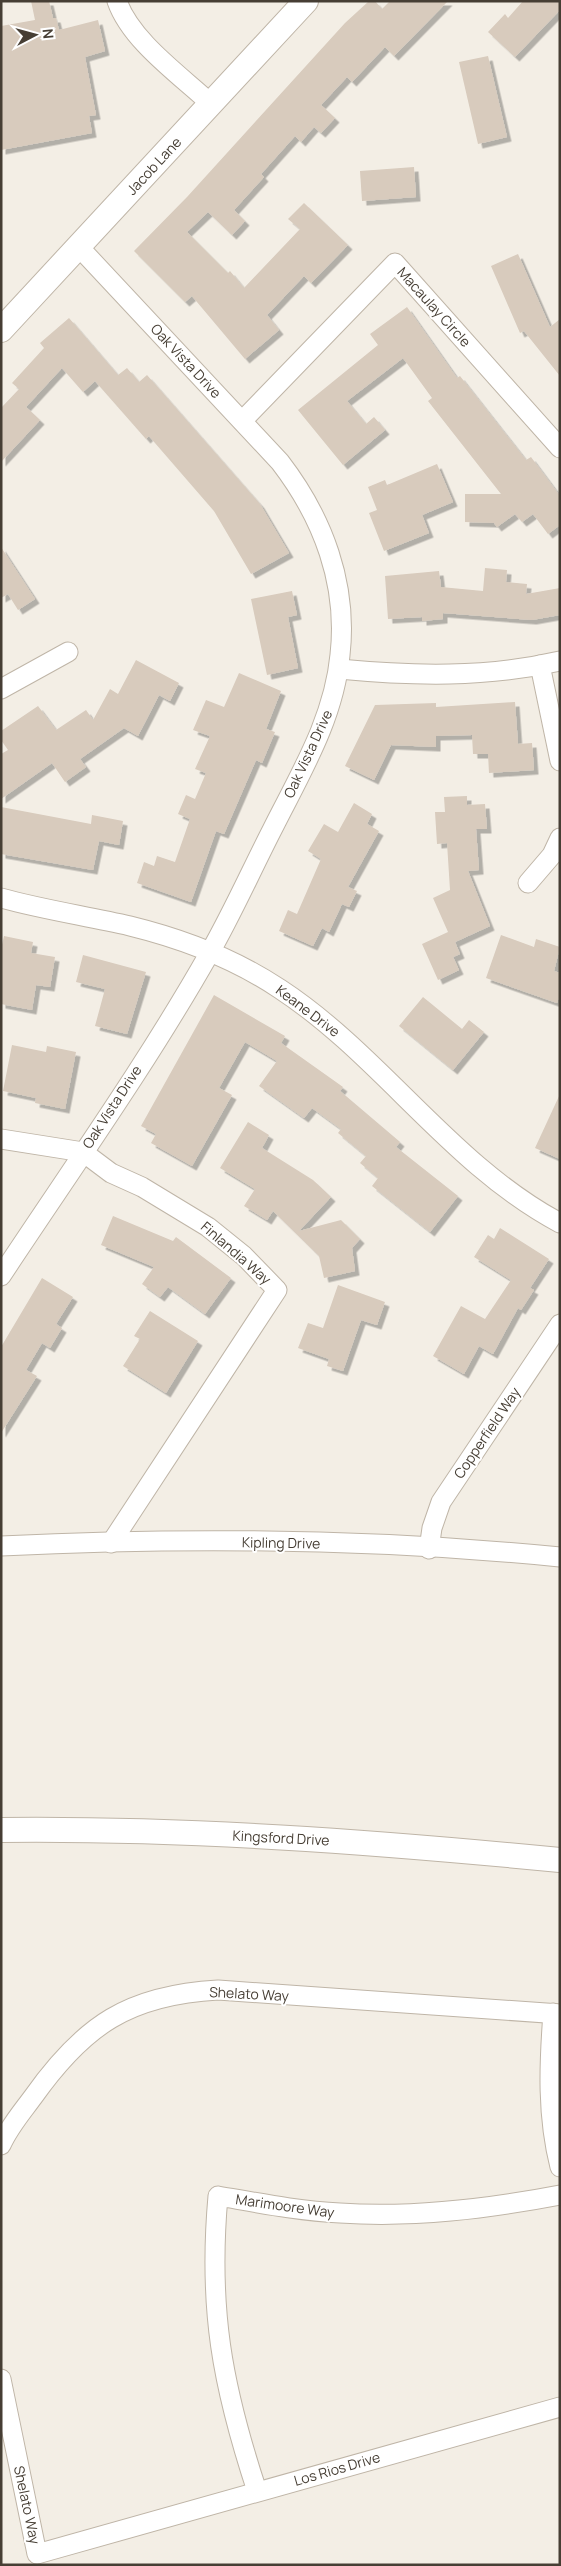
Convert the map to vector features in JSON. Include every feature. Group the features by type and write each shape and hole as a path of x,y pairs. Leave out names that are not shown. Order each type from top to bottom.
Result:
{"street":[{"path":"117,1 128,22 147,46 211,104"},
{"name":"Jacob Lane","path":"1,330 302,3"},
{"name":"Oak Vista Drive","path":"1,1276 177,1008 210,952 318,738 333,697 342,625 340,598 332,558 323,533 297,483 242,421 79,247"},
{"name":"Macaulay Circle","path":"242,421 395,263 560,448"},
{"path":"1,689 68,652"},
{"path":"338,669 389,674 464,674 512,671 560,661"},
{"path":"540,665 560,761"},
{"path":"528,883 552,855 560,838"},
{"name":"Keane Drive","path":"1,898 30,906 130,926 210,952 258,976 319,1016 490,1177 535,1210 560,1223"},
{"name":"Finlandia Way","path":"1,1139 83,1152 110,1173 142,1187 208,1227 244,1256 277,1290 111,1543"},
{"name":"Copperfield Way","path":"430,1549 432,1528 441,1502 560,1324"},
{"name":"Kipling Drive","path":"1,1546 111,1543 328,1544 560,1557"},
{"name":"Kingsford Drive","path":"1,1830 271,1836 434,1848 560,1860"},
{"name":"Shelato Way","path":"1,2145 54,2067 85,2036 108,2020 134,2007 161,1998 189,1992 218,1990 556,2014"},
{"path":"556,2014 550,2093 556,2151 560,2167"},
{"name":"Marimoore Way","path":"257,2490 232,2412 218,2334 214,2295 218,2196 286,2208 340,2213 394,2214 458,2211 560,2195"},
{"name":"Shelato Way","path":"1,2379 37,2554 113,2530"},
{"name":"Los Rios Drive","path":"113,2530 560,2406"}],"building":[{"path":"31,1 49,1 53,18 56,18 59,30 98,20 105,51 85,57 96,115 89,116 92,133 1,150 1,26 35,20"},
{"path":"369,1 375,1 382,9 390,1 448,1 394,56 385,47 352,82 347,77 321,105 335,118 321,133 314,127 301,142 295,136 261,174 264,177 234,210 245,221 232,235 208,212 187,232 228,273 230,271 244,288 300,229 288,219 304,203 348,245 311,283 304,276 267,315 279,330 245,359 192,296 185,302 134,251 187,197 345,23"},
{"path":"523,1 560,1 560,10 515,57 488,32 505,14 508,18"},
{"path":"488,56 507,137 478,144 459,62"},
{"path":"414,167 416,197 362,201 360,171"},
{"path":"518,254 550,327 560,319 560,376 524,331 520,333 491,266"},
{"path":"407,307 457,378 460,376 526,460 531,457 560,496 560,525 548,534 533,514 522,522 515,514 497,527 494,523 465,522 465,494 501,494 428,401 432,398 403,358 347,401 366,424 374,417 385,430 343,465 298,410 378,345 370,334"},
{"path":"69,318 118,375 127,368 139,382 147,375 260,504 289,553 251,574 214,511 149,436 146,439 95,381 83,392 62,368 26,407 40,420 1,462 1,408 19,389 12,383 44,348 40,343"},
{"path":"437,464 453,502 422,515 429,533 384,551 369,513 377,510 368,487 385,480 387,485"},
{"path":"1,547 35,599 18,610 8,594 1,598"},
{"path":"485,568 507,570 506,582 527,584 526,594 560,588 560,615 532,620 443,613 443,619 422,621 422,617 388,619 385,576 439,571 441,587 483,591"},
{"path":"292,591 297,615 288,617 298,668 267,675 251,599"},
{"path":"136,660 179,683 170,701 159,695 138,736 124,728 80,759 86,767 65,782 52,763 1,799 1,754 8,750 1,740 1,731 38,706 56,730 86,710 93,720 110,689 118,694"},
{"path":"239,673 281,691 266,729 275,732 262,763 256,760 224,834 216,831 191,902 137,883 144,862 154,866 157,856 175,862 190,819 178,814 186,795 195,799 206,773 195,769 210,736 193,730 206,700 224,707"},
{"path":"515,702 518,744 532,743 534,770 489,773 488,754 473,754 472,735 436,736 436,747 391,745 374,780 345,766 375,705 436,703 436,707"},
{"path":"467,796 467,805 485,804 487,829 476,829 479,870 468,871 490,926 455,942 460,954 453,957 459,970 438,980 422,944 448,932 433,898 450,890 447,843 437,844 435,812 445,812 444,797"},
{"path":"354,803 372,814 367,824 379,831 348,887 357,891 349,907 342,904 329,932 322,928 313,946 279,931 288,910 297,914 321,859 308,851 324,824 338,832"},
{"path":"1,807 91,824 92,815 123,821 119,845 99,841 93,870 1,854"},
{"path":"501,935 534,947 536,939 560,947 554,971 560,973 560,994 557,1003 486,978"},
{"path":"4,936 33,942 31,953 55,957 50,987 36,985 32,1010 1,1004 1,949"},
{"path":"83,955 146,972 127,1034 95,1026 105,989 76,982"},
{"path":"214,995 285,1036 281,1043 343,1087 340,1091 400,1142 396,1147 458,1196 430,1232 372,1186 378,1178 360,1163 366,1156 338,1133 341,1129 312,1108 304,1118 259,1086 277,1061 245,1042 219,1088 232,1095 192,1166 151,1143 156,1134 141,1126"},
{"path":"423,997 462,1029 469,1020 484,1032 453,1070 399,1026"},
{"path":"12,1045 46,1052 47,1046 76,1052 65,1109 35,1103 36,1098 3,1091"},
{"path":"560,1094 560,1159 535,1148"},
{"path":"248,1122 269,1135 262,1148 313,1180 331,1197 299,1231 341,1220 360,1239 352,1248 355,1271 324,1278 319,1256 273,1211 267,1220 244,1206 255,1189 220,1168"},
{"path":"113,1216 173,1241 176,1237 231,1278 205,1314 168,1287 160,1297 142,1284 154,1267 101,1245"},
{"path":"500,1228 549,1259 530,1288 534,1290 521,1310 518,1308 493,1354 479,1346 464,1374 433,1356 461,1306 485,1319 511,1280 474,1257 488,1235 494,1239"},
{"path":"42,1278 73,1297 56,1324 62,1328 50,1348 42,1343 26,1370 37,1376 1,1433 1,1347"},
{"path":"338,1285 385,1302 377,1325 361,1320 343,1371 327,1366 329,1359 298,1348 308,1323 323,1328"},
{"path":"150,1311 198,1341 166,1393 123,1366 140,1339 134,1336"}]}
